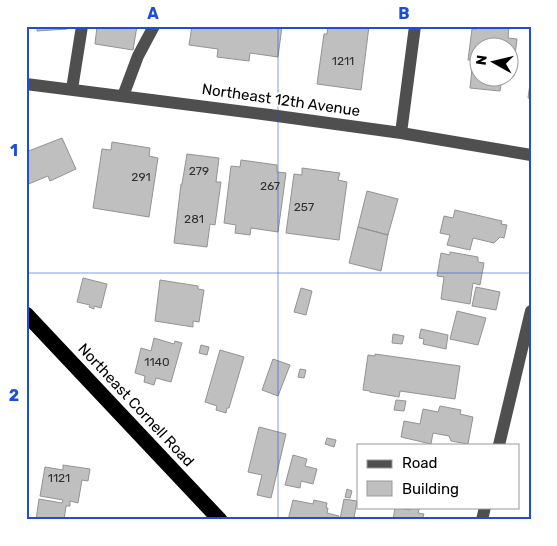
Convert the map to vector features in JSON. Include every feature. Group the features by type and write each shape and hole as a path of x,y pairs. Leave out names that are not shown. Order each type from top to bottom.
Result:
{"highway":[{"name":"Northeast Cornell Road","path":"29,321 220,520"}],"street":[{"path":"72,89 82,26"},
{"path":"124,96 138,56 154,26"},
{"path":"401,133 415,26"},
{"name":"Northeast 12th Avenue","path":"26,84 401,133 531,155"},
{"path":"499,444 531,311"}],"building":[{"path":"37,26 67,26 67,29 37,31"},
{"path":"97,26 137,26 133,50 95,44"},
{"path":"192,26 282,26 278,57 250,53 249,61 217,57 218,49 189,45"},
{"path":"328,26 369,26 361,90 317,84 324,34 327,34"},
{"path":"478,26 509,26 508,38 471,38 472,29 477,29"},
{"path":"531,76 531,99 528,98"},
{"path":"470,88 500,88 500,91"},
{"path":"62,138 76,169 50,181 48,176 26,185 26,152"},
{"path":"112,142 150,148 149,156 158,158 149,217 93,208 102,149 111,150"},
{"path":"187,154 219,158 216,182 221,182 215,225 210,224 207,247 174,243 181,184"},
{"path":"241,160 277,165 277,172 286,173 278,232 251,228 250,235 235,233 236,225 224,223 231,166 240,167"},
{"path":"302,168 340,173 338,180 347,182 339,240 286,233 294,174 302,175"},
{"path":"367,191 398,199 388,235 358,227"},
{"path":"455,210 502,221 501,224 507,225 504,238 500,237 494,243 473,238 470,250 447,245 450,235 440,233 444,216 453,218"},
{"path":"358,227 388,235 381,271 349,263"},
{"path":"450,252 478,257 478,262 484,263 480,285 473,283 470,304 441,299 444,277 437,276 441,253 450,255"},
{"path":"83,278 107,284 101,308 94,306 94,309 89,307 90,305 77,302"},
{"path":"160,280 198,286 198,289 204,290 199,322 193,321 193,327 155,321"},
{"path":"476,287 500,292 496,310 472,306"},
{"path":"301,288 312,291 306,315 294,312"},
{"path":"457,311 486,318 478,345 450,339"},
{"path":"421,329 448,335 446,349 423,344 424,339 419,338"},
{"path":"393,334 404,336 402,344 392,343"},
{"path":"154,338 174,344 175,341 182,343 171,382 156,378 154,385 144,382 145,376 135,373 141,348 151,351"},
{"path":"201,345 209,347 207,355 199,353"},
{"path":"220,350 244,357 226,413 216,410 217,406 205,402"},
{"path":"375,354 460,366 455,399 400,391 399,397 363,390 368,355 375,356"},
{"path":"273,359 290,365 278,396 262,390"},
{"path":"300,369 306,370 304,378 298,377"},
{"path":"396,400 406,401 404,411 394,410"},
{"path":"440,406 461,410 460,414 473,417 468,444 451,441 449,436 433,433 431,444 401,437 404,421 420,424 423,409 438,412"},
{"path":"259,427 286,434 271,498 257,495 262,475 248,472"},
{"path":"327,438 336,440 334,447 325,444"},
{"path":"293,455 307,459 305,466 317,469 313,484 301,481 300,488 285,485"},
{"path":"63,465 90,469 88,481 82,480 78,503 70,501 70,506 66,506 64,520 36,520 39,499 62,503 63,500 40,496 45,467 63,470"},
{"path":"347,489 352,491 350,498 345,497"},
{"path":"344,499 357,501 354,518 340,519"},
{"path":"293,500 313,504 314,500 327,503 327,513 339,516 338,520 288,520"},
{"path":"395,508 410,510 411,508 420,508 418,513 424,514 422,520 393,520"}]}
